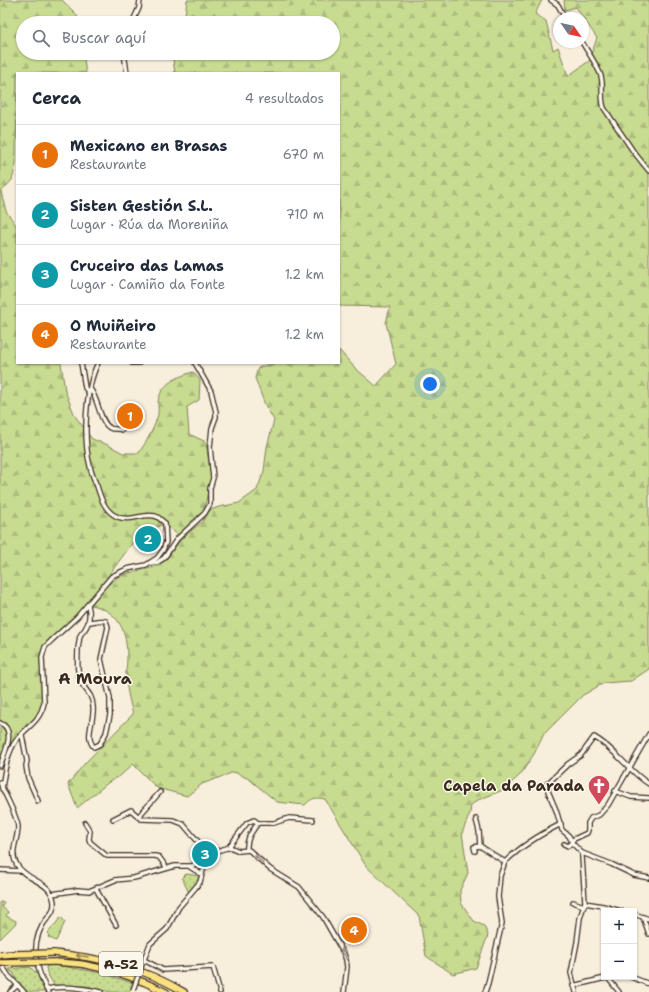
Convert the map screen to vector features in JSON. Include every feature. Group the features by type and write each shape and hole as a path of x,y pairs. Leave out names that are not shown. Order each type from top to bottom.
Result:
{"highway":[{"name":"A-52","path":"0,955 54,953 108,961 134,968 160,979 184,992"},
{"name":"A-52","path":"0,963 55,962 85,964 114,971 166,992"}],"street":[{"path":"135,16 140,0"},
{"path":"551,0 558,6 562,12"},
{"path":"585,48 600,75 602,82 602,102 604,108 633,151 649,171"},
{"path":"125,60 128,72"},
{"path":"81,364 85,388 94,394 100,412 108,427 122,430"},
{"path":"98,364 89,391 86,421 89,465 100,496 107,509 114,515 125,519 157,516 165,523 166,542 163,550 151,563"},
{"path":"2,789 3,778 14,744 36,722 43,708 44,696 42,657 45,648 88,605 112,576 127,569 158,562 164,558 177,539 202,517 210,504 210,488 213,478 210,447 212,428 216,417 216,412 211,391 196,364"},
{"path":"88,605 90,610 89,622 80,634 78,668 81,682 89,691 93,704 94,715 90,730 90,739 94,747 100,744 106,733 110,715 110,698 102,659 108,627 106,621 102,619 95,622 89,622"},
{"path":"0,723 6,727 9,735 0,766"},
{"path":"564,844 568,846 572,841 587,833 588,823 591,818 599,815 608,804 649,734"},
{"path":"22,735 27,761 26,766 28,778 38,801"},
{"path":"649,784 629,768 612,748 593,738 581,755 568,764 547,784 548,791 563,831 569,836 582,853 634,875 649,878"},
{"path":"0,782 18,825 13,854 14,859 21,871 50,890 54,902 53,911 42,925 36,943 36,963 47,990 72,987 101,992"},
{"path":"615,791 631,797 649,798"},
{"path":"138,817 160,792"},
{"path":"113,819 131,810 138,817 145,819 173,820 179,822 186,826 199,842 204,851 200,882 179,907 167,929 150,944 133,991"},
{"path":"228,848 247,823 254,820 258,823 274,823 290,818 313,820"},
{"path":"476,819 479,831 480,846"},
{"path":"85,822 90,831 90,842 107,856 155,856 159,857 167,868"},
{"path":"247,850 247,839 258,823"},
{"path":"485,992 490,978 502,923 498,897 500,876 505,862 522,847 545,832 561,824"},
{"path":"475,851 474,847 480,846 505,862"},
{"path":"187,867 204,860 210,853 228,848 239,851 247,850 251,851 270,869 299,887 324,917 344,954 347,967 344,992"},
{"path":"204,851 210,853"},
{"path":"576,992 571,973 580,918 584,905 582,853"},
{"path":"52,894 78,890 89,891 115,880 134,878 175,866 193,868 201,874"},
{"path":"12,871 18,867"},
{"path":"0,870 21,871"},
{"path":"96,889 116,924"},
{"path":"573,902 584,905 610,908"},
{"path":"637,915 649,920"},
{"path":"643,917 649,934"},
{"path":"143,961 163,970 213,967 220,992"},
{"path":"0,963 3,972 24,992"},
{"path":"574,986 601,979"},
{"path":"637,979 649,984"},
{"path":"610,980 619,992"},
{"path":"10,992 18,986"}],"green space":[{"path":"0,0 62,0 77,16 16,16 16,60 84,60 86,72 16,72 16,164 12,180 1,192 6,211 16,226 16,364 61,364 65,391 75,416 92,439 123,453 139,453 155,423 158,414 158,402 162,390 166,385 181,376 193,372 200,380 199,400 187,407 189,434 206,442 211,477 205,505 199,516 178,535 168,527 161,525 156,528 150,527 142,530 86,606 66,626 48,640 40,654 43,696 41,709 34,721 20,734 0,758"},
{"path":"187,0 542,0 535,14 546,21 553,50 558,48 568,76 589,61 597,38 589,26 589,12 579,12 576,7 565,10 564,0 649,0 649,669 631,681 604,683 583,695 544,734 534,754 520,775 503,790 478,800 471,805 470,813 462,833 468,873 460,890 461,903 474,921 484,926 488,935 476,968 453,974 426,956 419,916 366,866 325,799 314,799 305,805 277,802 249,779 234,772 202,784 187,796 157,788 133,764 120,776 109,782 77,808 68,784 85,763 133,714 126,684 127,649 123,631 120,624 109,612 91,605 105,587 118,577 155,567 165,561 182,538 202,522 210,510 239,503 257,490 264,471 267,447 274,420 265,405 255,378 258,368 266,365 282,364 340,364 340,351 355,368 376,386 396,364 386,323 390,307 340,306 340,72 175,72 173,60 340,60 340,16 185,16"},
{"path":"186,874 200,876 189,893 182,878"},
{"path":"0,902 4,902 2,907 8,912 6,916 16,921 16,923 0,939"},
{"path":"61,917 65,922 56,941 48,937 48,933"},
{"path":"56,965 101,973 133,983 129,992 110,992 87,986 54,985 47,973 46,967"},
{"path":"30,967 38,975 47,992 28,992 9,969"}],"place":[{"name":"Mexicano en Brasas","path":"130,416"},
{"name":"Sisten Gestión S.L.","path":"148,539"},
{"name":"Capela da Parada","path":"599,806"},
{"name":"Cruceiro das Lamas","path":"205,854"},
{"name":"O Muiñeiro","path":"354,930"}],"district":[{"name":"A Moura","path":"95,678"}]}
